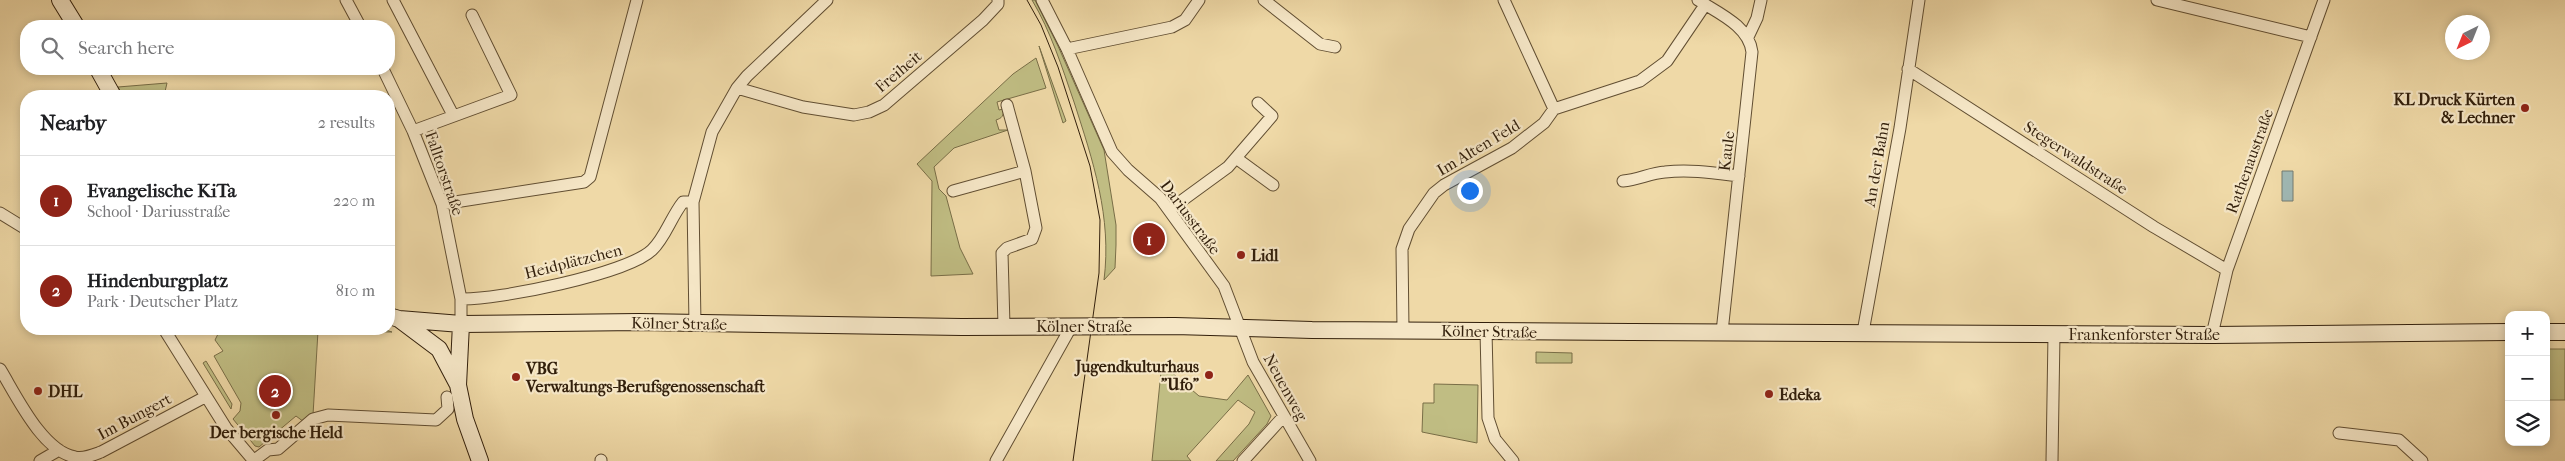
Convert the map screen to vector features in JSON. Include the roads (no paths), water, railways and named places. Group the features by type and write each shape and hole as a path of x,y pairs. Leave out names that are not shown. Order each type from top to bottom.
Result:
{"main road":[{"path":"60,0 72,20"},
{"path":"101,75 109,90"},
{"name":"Kölner Straße","path":"395,318 461,324 1239,327 1486,331 1780,332"},
{"path":"395,319 445,357 452,391 465,419 480,461"},
{"path":"452,391 461,324"},
{"name":"Frankenforster Straße","path":"1780,332 2054,334 2505,332"},
{"path":"2550,332 2565,332"}],"street":[{"path":"346,0 357,20"},
{"path":"393,0 453,115"},
{"path":"442,204 584,182 590,176 637,0"},
{"path":"695,324 693,202 712,132 737,88 778,45 827,0"},
{"name":"Freiheit","path":"737,88 803,106 854,115 869,112 884,105 983,20 998,4 998,0"},
{"name":"Dariusstraße","path":"1042,0 1067,49 1112,152 1119,161 1160,198 1169,210 1224,286 1239,327"},
{"path":"1067,49 1172,27 1185,20 1200,0"},
{"path":"1264,0 1320,44 1335,47"},
{"path":"1504,0 1554,110 1640,81 1667,61 1702,2 1748,37 1757,18 1761,0"},
{"name":"An der Bahn","path":"1863,332 1900,128 1919,0"},
{"path":"2157,0 2311,37"},
{"name":"Rathenaustraße","path":"2212,334 2227,270 2324,0"},
{"path":"413,130 511,94 472,15"},
{"name":"Kaule","path":"1722,332 1751,70 1752,52 1748,37"},
{"name":"Stegerwaldstraße","path":"1908,69 2154,227 2227,270"},
{"name":"Falltorstraße","path":"386,75 393,90"},
{"name":"Falltorstraße","path":"395,93 413,130 442,204 461,299 461,324"},
{"path":"1169,210 1216,177 1236,158 1272,116 1258,103"},
{"path":"1004,326 1002,254 1007,248 1032,239 1036,228 1025,172 1007,105"},
{"name":"Im Alten Feld","path":"1403,329 1402,249 1408,229 1434,193 1444,185 1512,148 1544,123 1554,110"},
{"path":"1236,158 1273,185"},
{"path":"1623,180 1634,180 1665,172 1698,171 1739,176"},
{"path":"953,191 976,180 1025,172"},
{"name":"Heidplätzchen","path":"461,299 479,299 559,284 635,262 653,250 673,214 683,202 693,202"},
{"path":"0,213 20,225"},
{"path":"996,461 1071,327"},
{"name":"Neuenweg","path":"1239,327 1253,362 1310,461"},
{"path":"1486,331 1488,418 1495,439 1513,461"},
{"path":"2052,461 2054,334"},
{"path":"168,335 205,397 250,460 268,450 278,449 316,418 328,415 436,420 448,408 452,391"},
{"path":"0,370 48,442 59,450 40,461"},
{"name":"Im Bungert","path":"59,450 74,457 92,455 205,397"},
{"path":"1242,461 1283,417"},
{"path":"2338,434 2399,440 2422,461"}],"water":[{"path":"2282,171 2293,171 2293,201 2282,201"}],"tram line":[{"path":"1027,0 1041,25 1058,67 1090,166 1100,220 1099,273 1073,461"}],"place":[{"name":"KL Druck Kürten & Lechner","path":"2525,108"},
{"name":"Evangelische KiTa","path":"1149,239"},
{"name":"Lidl","path":"1241,255"},
{"name":"Jugendkulturhaus \"Ufo\"","path":"1209,375"},
{"name":"VBG Verwaltungs-Berufsgenossenschaft","path":"516,377"},
{"name":"DHL","path":"38,391"},
{"name":"Hindenburgplatz","path":"275,391"},
{"name":"Edeka","path":"1769,394"},
{"name":"Der bergische Held","path":"276,415"}]}
